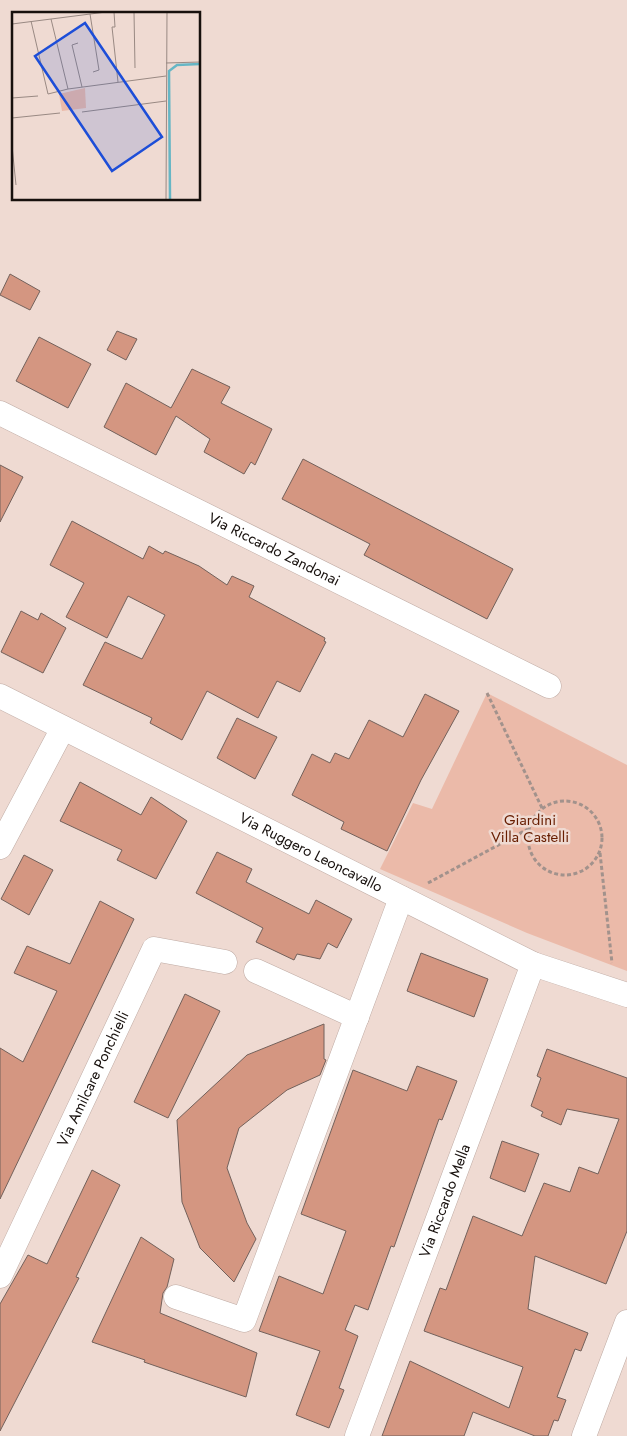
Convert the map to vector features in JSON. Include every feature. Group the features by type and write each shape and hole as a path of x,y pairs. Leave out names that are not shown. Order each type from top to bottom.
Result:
{"street":[{"name":"Via Riccardo Zandonai","path":"0,412 549,686"},
{"name":"Via Ruggero Leoncavallo","path":"0,696 533,964 621,993"},
{"path":"0,847 63,728"},
{"path":"176,1297 244,1320 401,898"},
{"name":"Via Amilcare Ponchielli","path":"0,1276 154,949 225,962"},
{"name":"Via Riccardo Mella","path":"356,1436 533,964"},
{"path":"256,971 357,1017"},
{"path":"584,1436 627,1322"}],"path":[{"path":"487,693 542,808"},
{"path":"565,800 577,802 588,808 596,817 602,828 603,841 600,853 594,863 584,871 572,875 548,872 538,864 531,854 528,842 529,829 533,818 542,808 565,800"},
{"path":"401,898 529,829"},
{"path":"600,853 621,993"}],"green space":[{"name":"Giardini Villa Castelli","path":"487,693 627,765 627,971 527,933 380,869 413,803 432,809"}],"building":[{"path":"10,274 40,291 30,310 0,295"},
{"path":"117,331 137,339 126,360 107,350"},
{"path":"39,337 91,364 68,408 16,381"},
{"path":"192,369 230,387 221,403 272,429 255,465 251,462 244,474 204,452 210,439 176,416 156,455 104,427 126,383 171,408"},
{"path":"303,459 513,569 487,619 364,555 370,544 282,499"},
{"path":"0,465 23,477 0,522"},
{"path":"72,521 143,559 149,546 163,554 165,551 199,566 227,585 232,576 254,586 249,597 325,638 324,641 326,642 300,692 277,681 258,718 207,691 182,740 150,723 152,718 83,685 105,642 142,659 165,615 128,596 107,638 66,617 84,583 50,565"},
{"path":"21,611 38,620 41,613 66,628 43,673 1,652"},
{"path":"425,694 459,711 421,780 387,851 341,829 344,822 292,795 312,754 330,763 335,753 349,759 369,720 403,737"},
{"path":"237,718 277,737 255,779 217,758"},
{"path":"80,782 141,815 151,797 187,821 156,879 117,860 122,850 60,821"},
{"path":"217,852 252,869 246,882 309,914 316,900 352,919 337,948 328,943 320,959 297,954 294,960 256,942 263,928 196,893"},
{"path":"24,855 53,870 29,915 1,899"},
{"path":"100,901 134,919 0,1199 0,1048 23,1062 57,991 14,973 27,946 70,964"},
{"path":"421,953 488,979 474,1017 407,991"},
{"path":"185,994 220,1011 168,1118 134,1102"},
{"path":"324,1024 324,1059 326,1060 320,1075 287,1090 239,1128 227,1168 247,1223 256,1239 234,1282 200,1248 182,1202 177,1120 247,1055"},
{"path":"547,1049 627,1078 627,1231 606,1284 535,1256 528,1309 588,1333 581,1351 575,1349 557,1397 566,1400 558,1421 554,1420 548,1436 535,1436 473,1412 464,1436 382,1436 410,1361 509,1408 523,1367 424,1331 440,1288 446,1290 473,1216 522,1236 544,1183 570,1192 579,1167 598,1174 619,1119 567,1109 561,1125 541,1116 543,1112 531,1106 541,1078 537,1076"},
{"path":"417,1066 457,1081 442,1120 439,1119 394,1247 391,1246 368,1310 355,1305 345,1330 358,1336 339,1388 344,1390 329,1428 296,1415 320,1351 259,1331 279,1276 323,1294 346,1231 301,1214 353,1070 407,1091"},
{"path":"502,1141 539,1154 525,1192 490,1178"},
{"path":"92,1170 120,1185 76,1277 79,1278 0,1431 0,1304 28,1255 47,1264"},
{"path":"141,1237 174,1259 167,1287 163,1293 160,1313 257,1353 246,1397 92,1342"}]}
